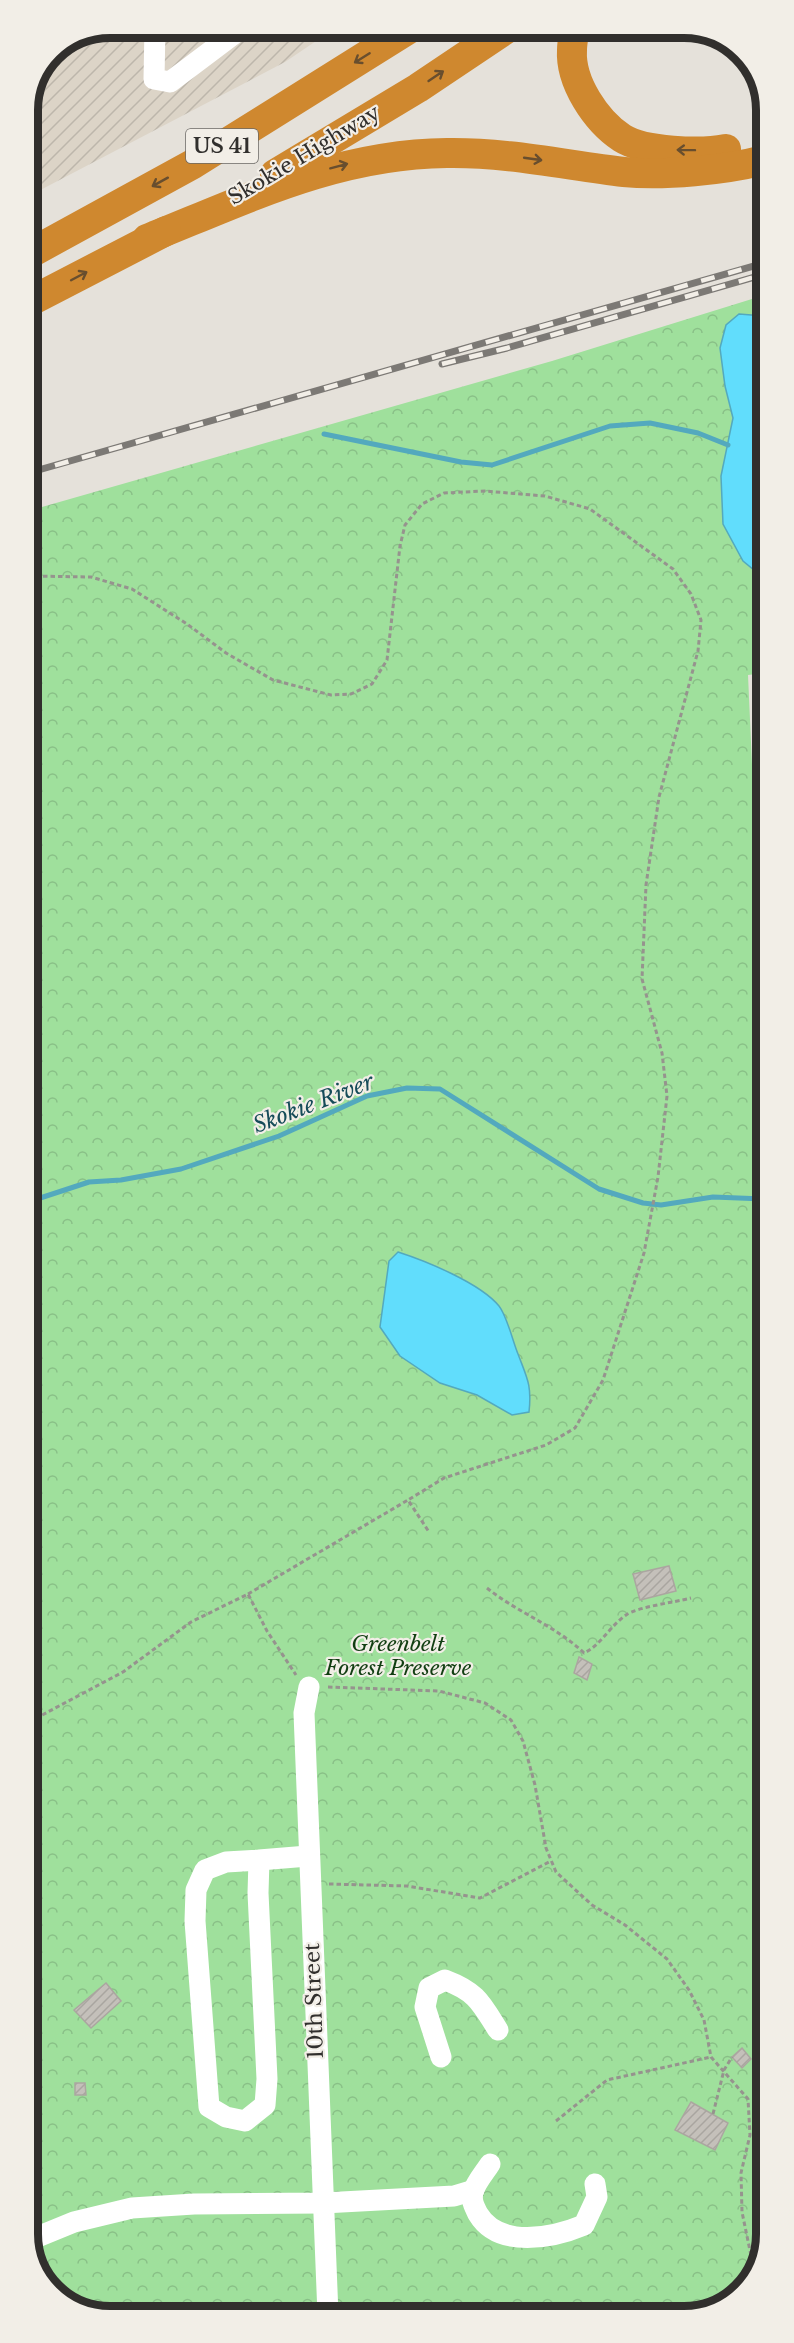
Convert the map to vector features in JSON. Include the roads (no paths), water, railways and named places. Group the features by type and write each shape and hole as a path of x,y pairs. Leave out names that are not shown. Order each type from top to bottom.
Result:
{"highway":[{"name":"US 41","path":"38,249 193,164 394,38"},
{"name":"Skokie Highway","path":"38,297 147,239 242,194 336,135 418,88 493,38"},
{"path":"574,38 571,52 578,86 596,116 623,139 658,150 715,151 756,143"},
{"path":"147,239 305,176 352,163 403,156 447,153 518,156 627,172 693,171 756,161"}],"lane":[{"path":"155,38 154,80 170,82 228,38"},
{"name":"10th Street","path":"309,1687 304,1713 308,1856 328,2305"},
{"path":"259,1860 258,1893 267,2079 265,2105 244,2121 226,2117 209,2107 195,1921 196,1890 205,1869 226,1862 308,1856"},
{"path":"441,2057 425,2007 429,1988 445,1980 467,1988 483,2006 498,2030"},
{"path":"490,2164 474,2190 472,2204 482,2220 502,2235 531,2238 563,2234 584,2225 597,2197 595,2184"},
{"path":"38,2237 74,2222 132,2208 194,2204 323,2203 454,2196 474,2190"}],"water":[{"path":"739,314 756,315 756,572 743,561 723,524 721,476 733,418 725,386 720,348 726,325"},
{"path":"398,1252 466,1281 499,1306 528,1382 529,1412 512,1415 477,1395 440,1383 400,1356 380,1327 389,1261"}],"waterway":[{"path":"324,434 461,462 492,465 610,426 650,423 698,433 728,445"},
{"name":"Skokie River","path":"38,1199 89,1182 121,1180 181,1169 279,1136 367,1096 407,1088 440,1089 599,1189 643,1203 661,1205 713,1197 756,1199"}],"railway":[{"path":"38,470 756,265"},
{"path":"442,364 507,348 756,277"}],"park label":[{"name":"Greenbelt Forest Preserve","path":"398,1656"}]}
